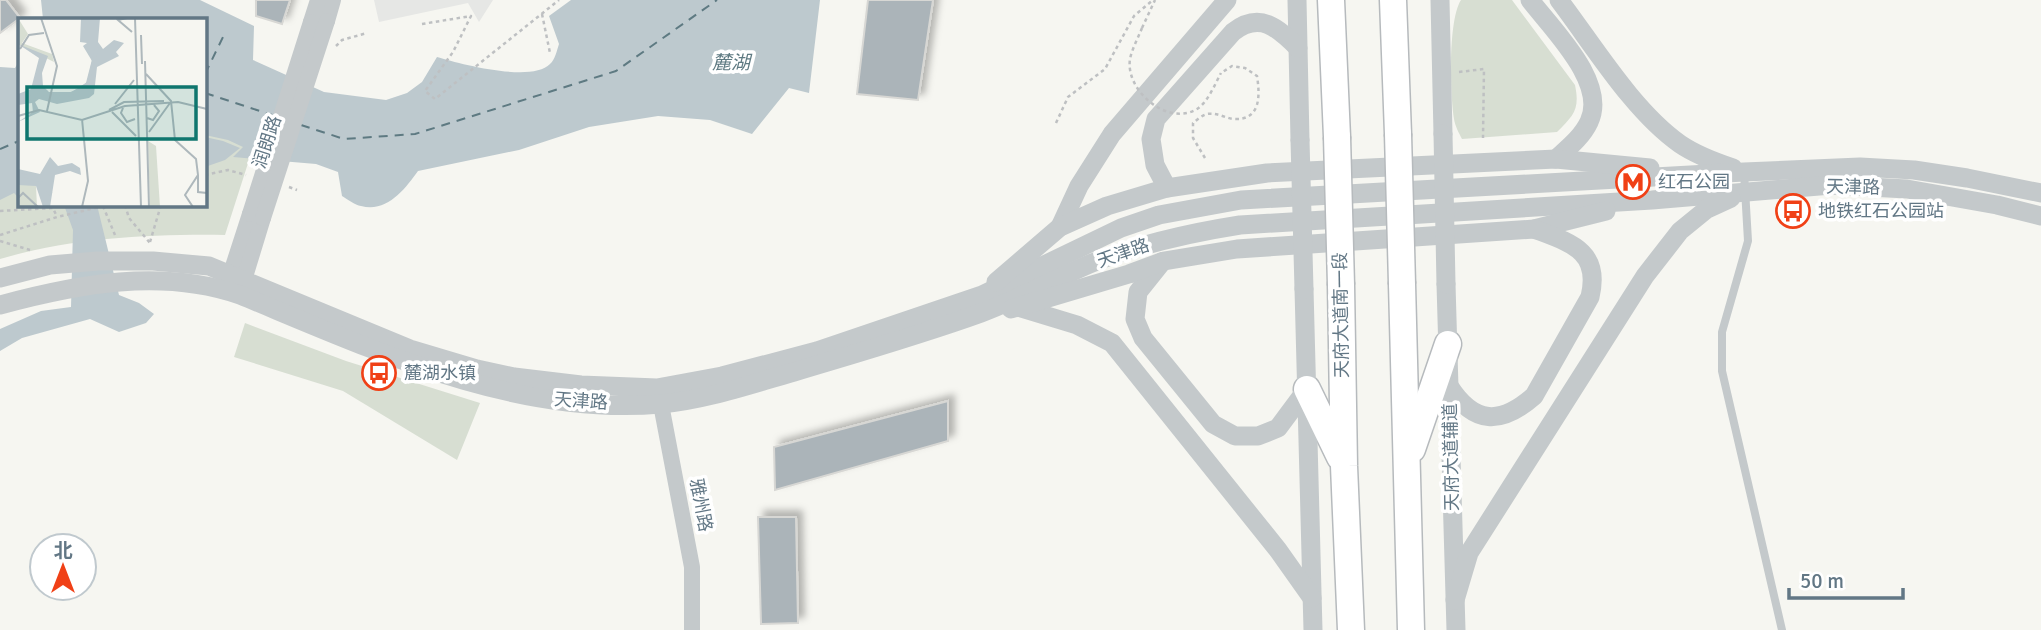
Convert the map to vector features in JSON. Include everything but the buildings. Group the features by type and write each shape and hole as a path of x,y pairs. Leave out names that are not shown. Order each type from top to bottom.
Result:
{"highway":[{"name":"天府大道南一段","path":"1331,0 1351,630"},
{"path":"1393,0 1411,630"},
{"path":"1406,464 1448,344"},
{"path":"1307,389 1344,466"}],"street":[{"name":"润朗路","path":"318,0 319,22"},
{"name":"润朗路","path":"235,285 319,22 333,0"},
{"path":"1060,227 1079,186 1112,134 1227,0"},
{"path":"1297,0 1313,630"},
{"name":"天府大道辅道","path":"1440,0 1456,630"},
{"path":"1530,0 1587,75 1593,92 1594,107 1590,121 1582,134 1556,159"},
{"path":"1455,600 1468,553 1645,276 1680,231 1745,181 1679,143 1641,108 1559,0"},
{"path":"1167,188 1155,165 1151,139 1156,119 1234,32 1244,24 1258,22 1278,28 1298,48"},
{"path":"982,304 1028,253 1060,227 1107,206 1167,188 1266,173 1556,159 1707,174"},
{"name":"天津路","path":"235,285 410,349 477,369 659,396 722,376 927,323 1185,233 1240,225 1652,200 1745,181 1860,167 1914,170 2041,193"},
{"name":"天津路","path":"982,304 1121,228 1159,215 1241,200 1707,174 1745,181 1908,189 2041,216"},
{"path":"1021,308 1164,261 1237,249 1534,229 1652,200"},
{"path":"1449,386 1460,403 1485,416 1503,417 1521,407 1534,396 1590,298 1594,282 1591,265 1581,250 1534,229"},
{"path":"0,278 50,265 153,261 209,266 235,285"},
{"path":"1164,261 1138,292 1135,319 1143,338 1213,424 1235,436 1258,436 1278,428 1307,389"},
{"path":"0,306 91,285 140,279 235,285"},
{"path":"982,304 1021,308 1077,326 1112,344 1278,550 1312,597"},
{"name":"雅州路","path":"659,396 692,567 692,630"}],"lane":[{"path":"1745,181 1748,241 1721,332 1721,371 1782,630"}],"path":[{"path":"422,24 471,16 453,52 425,92 435,99 559,0"},
{"path":"1154,0 1130,61 1134,84 1155,106 1175,115 1197,109 1210,94 1221,73 1232,66 1245,68 1257,76 1257,108 1248,116 1234,120 1220,114 1205,114 1193,123 1193,138 1205,158"},
{"path":"1056,123 1068,97 1105,69 1134,16 1154,0"},
{"path":"542,14 550,53"},
{"path":"335,47 342,40 367,33"},
{"path":"1452,72 1484,69 1483,138"},
{"path":"0,235 103,206 115,235"},
{"path":"125,206 129,219 150,243 161,206"},
{"path":"0,211 52,208 57,217"},
{"path":"0,241 30,250"}],"shaded area":[{"path":"374,0 493,0 479,22 468,3 379,22"},
{"path":"1461,0 1512,0 1575,85 1576,106 1568,121 1557,132 1462,139 1454,119 1451,76 1454,24"},
{"path":"206,126 257,135 225,235 111,239 55,246 0,259 0,190 18,185 18,206 206,206"},
{"path":"245,323 346,361 480,403 457,460 343,391 234,357"}],"water":[{"name":"麓湖","path":"41,0 200,0 254,26 253,60 324,92 386,100 407,93 422,82 437,57 512,72 541,69 552,62 559,44 549,16 571,0 820,0 809,93 789,88 752,134 710,120 658,116 589,127 519,150 418,171 394,198 379,206 370,207 361,206 342,196 338,172 316,164 233,157 243,147 228,140 206,135 206,18 43,18"},
{"path":"18,63 18,197 14,193 0,200 0,67 15,68"},
{"path":"206,137 240,148 225,160 206,167"},
{"path":"64,206 97,206 119,295 139,303 154,314 146,323 119,332 90,319 22,338 0,351 0,329 41,311 71,307 73,230"}],"ferry route":[{"path":"301,125 344,139 415,134 616,71 717,0"},
{"path":"206,72 223,37"},
{"path":"206,93 272,115"},
{"path":"0,149 18,141"}],"place":[{"name":"红石公园","path":"1633,182"},
{"name":"地铁红石公园站","path":"1793,211"},
{"name":"麓湖水镇","path":"379,373"}]}
